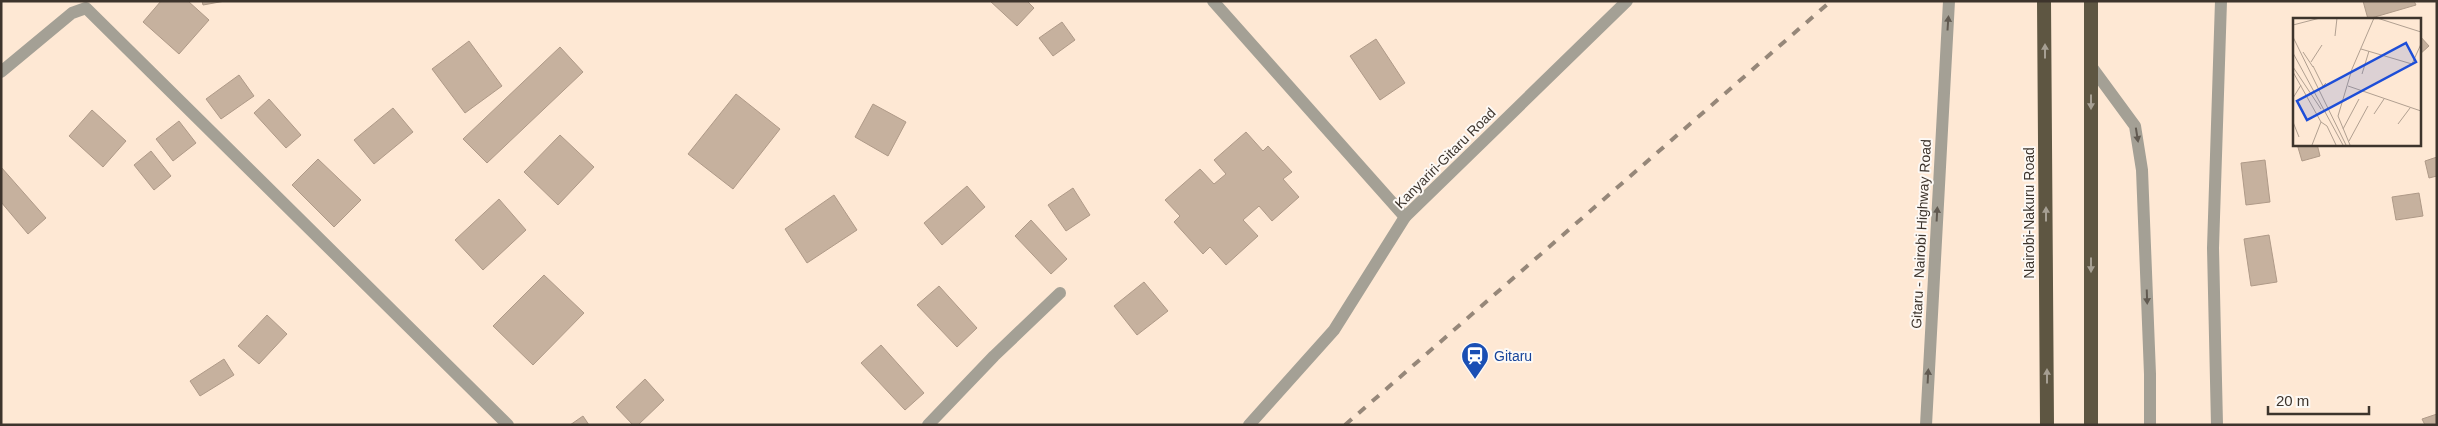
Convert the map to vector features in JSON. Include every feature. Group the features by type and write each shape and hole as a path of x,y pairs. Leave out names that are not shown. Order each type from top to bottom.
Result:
{"highway":[{"name":"Nairobi-Nakuru Road","path":"2044,1 2047,425"},
{"path":"2091,425 2092,1"}],"street":[{"path":"1213,1 1405,217"},
{"name":"Kanyariri-Gitaru Road","path":"1249,425 1334,330 1405,217 1627,1"},
{"name":"Gitaru - Nairobi Highway Road","path":"1926,425 1949,1"},
{"path":"2217,425 2213,248 2221,1"},
{"path":"1,72 72,13 86,8 508,425"},
{"path":"2091,66 2136,126 2142,170 2150,374 2150,425"},
{"path":"928,425 994,356 1060,293"}],"building":[{"path":"161,1 188,1 209,20 179,54 143,22"},
{"path":"202,1 225,1 203,5"},
{"path":"990,1 1027,1 1034,8 1017,26"},
{"path":"2363,1 2414,1 2416,5 2371,18 2368,18"},
{"path":"1062,22 1075,40 1053,56 1039,38"},
{"path":"2420,36 2429,46 2420,54"},
{"path":"1376,39 1405,83 1380,100 1350,56"},
{"path":"469,41 502,86 465,113 432,69"},
{"path":"560,47 583,72 487,163 463,139"},
{"path":"239,75 254,96 221,119 206,99"},
{"path":"736,94 780,129 733,189 688,154"},
{"path":"269,99 301,135 286,148 254,113"},
{"path":"873,104 906,122 888,156 855,137"},
{"path":"393,108 413,132 374,164 354,140"},
{"path":"92,110 126,141 103,167 69,136"},
{"path":"179,121 196,143 173,161 156,139"},
{"path":"1246,132 1263,151 1268,146 1292,172 1283,179 1299,197 1272,221 1259,206 1243,220 1258,236 1226,265 1210,247 1203,254 1174,222 1180,216 1165,200 1200,169 1214,184 1226,174 1214,160"},
{"path":"560,135 594,167 558,205 524,172"},
{"path":"2297,145 2317,145 2320,156 2302,161"},
{"path":"151,151 171,176 154,190 134,165"},
{"path":"2437,157 2437,176 2429,178 2425,161"},
{"path":"318,159 361,200 334,227 292,185"},
{"path":"2265,160 2270,202 2246,205 2241,163"},
{"path":"1,167 46,218 28,234 1,202"},
{"path":"967,186 985,207 942,245 924,223"},
{"path":"1073,188 1090,215 1066,231 1048,205"},
{"path":"2419,193 2423,216 2396,220 2392,197"},
{"path":"834,195 857,230 807,263 785,229"},
{"path":"499,199 526,230 483,270 455,240"},
{"path":"1031,220 1067,259 1051,274 1015,236"},
{"path":"2269,235 2277,282 2251,286 2244,239"},
{"path":"544,275 584,313 533,365 493,326"},
{"path":"1144,282 1168,311 1137,335 1114,306"},
{"path":"939,286 977,328 957,347 917,305"},
{"path":"267,315 287,334 259,364 238,346"},
{"path":"881,345 924,393 905,410 861,363"},
{"path":"224,359 234,375 200,396 190,381"},
{"path":"645,379 664,400 638,425 633,425 616,407"},
{"path":"2437,414 2437,425 2425,425 2422,419"},
{"path":"583,416 589,425 570,425"}],"railway":[{"path":"1345,425 1831,1"}],"place":[{"name":"Gitaru","path":"1475,380"}]}
